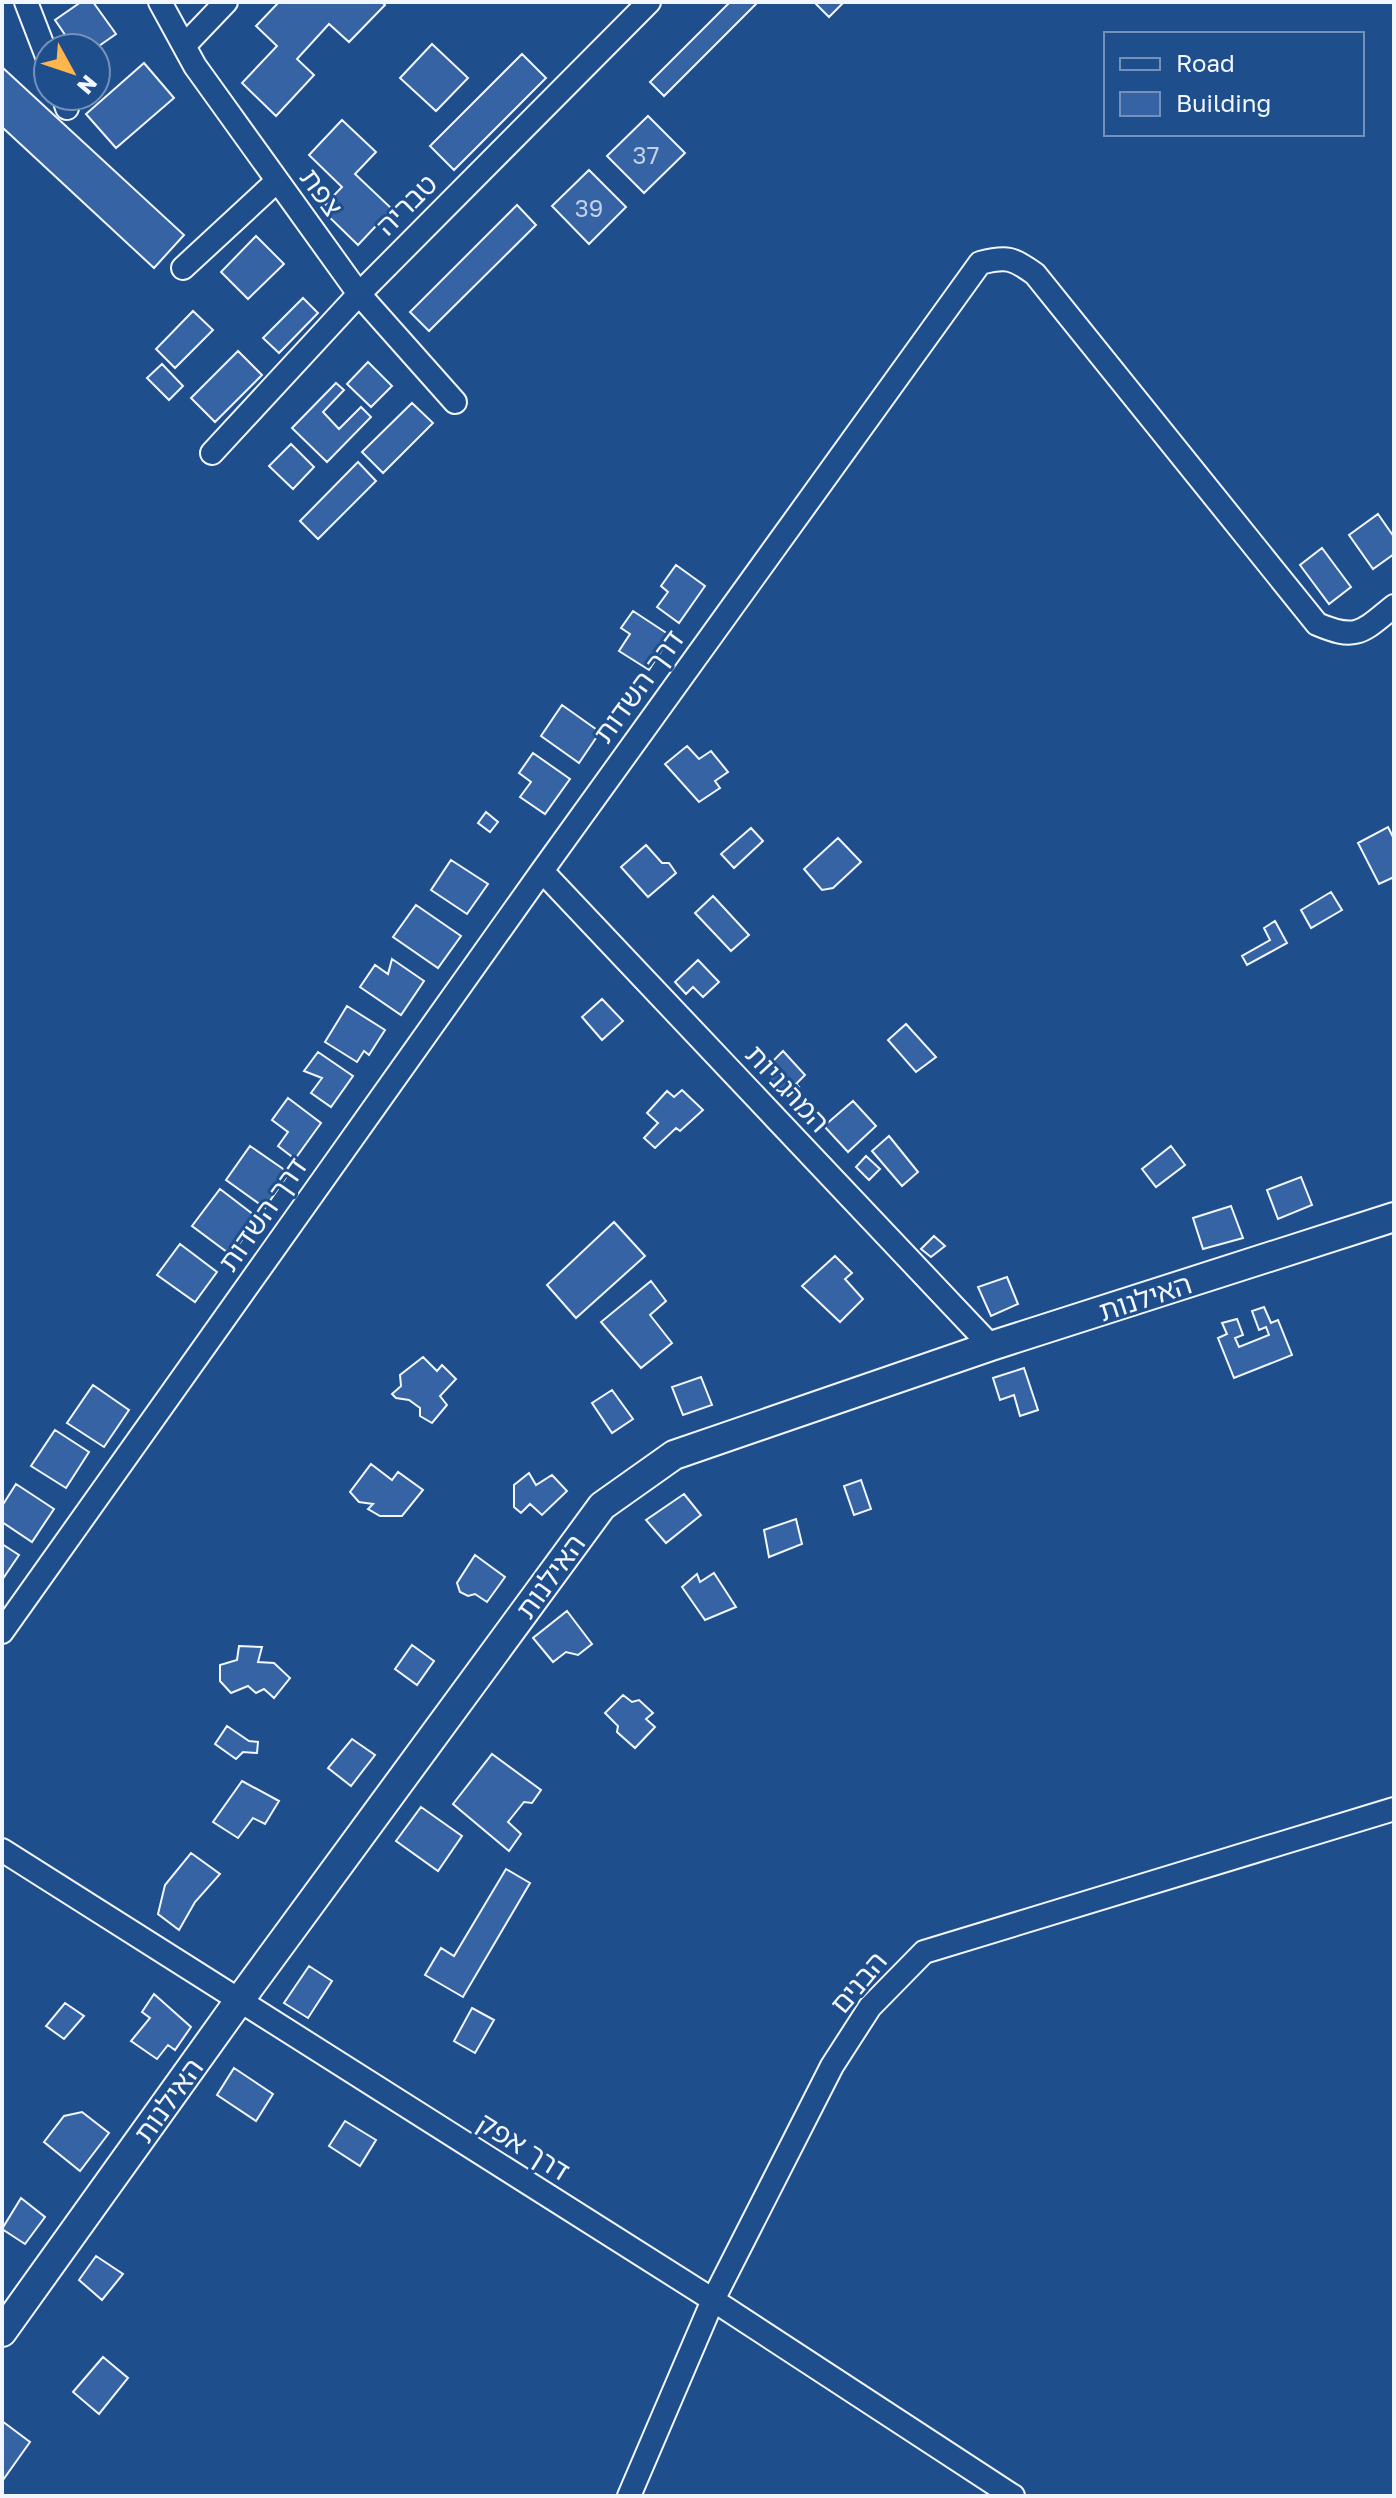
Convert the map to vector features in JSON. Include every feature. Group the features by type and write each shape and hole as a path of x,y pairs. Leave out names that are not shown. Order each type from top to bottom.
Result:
{"main road":[{"name":"האילנות","path":"2,2332 239,2001 602,1506 674,1455 991,1346 1394,1217"}],"street":[{"path":"26,2 38,32"},
{"name":"צפת","path":"160,2 195,66 359,294 455,402"},
{"path":"184,46 226,2"},
{"name":"טבריה","path":"212,453 359,294 649,2"},
{"path":"183,268 277,181"},
{"name":"דרך השדות","path":"2,1632 542,871 980,263 1000,258 1016,260 1035,274 1317,624 1340,634 1362,631 1394,606"},
{"name":"המרגניות","path":"542,871 991,1346"},
{"name":"הבנים","path":"629,2496 713,2300 832,2066 870,2007 924,1952 1394,1809"},
{"name":"דרך אפק","path":"2,1850 713,2300 1013,2496"}],"building":[{"path":"81,2 93,2 116,34 112,37 112,32 63,32 55,20"},
{"path":"279,2 382,2 385,5 349,42 329,24 297,59 314,75 276,116 242,83 277,46 256,26"},
{"path":"730,2 758,2 664,96 650,82"},
{"path":"814,2 844,2 829,17"},
{"path":"432,44 468,78 436,111 400,78"},
{"path":"522,54 546,78 454,170 430,146"},
{"path":"144,63 174,98 116,148 86,114 112,112 112,91"},
{"path":"2,67 32,95 32,112 51,112 184,235 154,268 2,127"},
{"path":"648,116 685,153 644,193 607,156"},
{"path":"342,120 376,152 355,174 392,209 358,245 321,209 342,187 309,155"},
{"path":"589,170 626,207 589,244 552,206"},
{"path":"517,205 536,225 429,331 410,312"},
{"path":"256,236 284,264 248,299 221,272"},
{"path":"303,298 318,313 279,353 263,338"},
{"path":"193,311 213,330 175,368 156,349"},
{"path":"238,351 262,375 215,422 191,398"},
{"path":"368,362 392,386 371,407 347,384"},
{"path":"162,364 183,386 169,400 147,378"},
{"path":"336,383 344,390 323,412 339,429 361,407 371,417 327,462 292,428"},
{"path":"412,403 433,423 383,473 362,452"},
{"path":"291,444 314,467 293,489 269,466"},
{"path":"358,462 376,481 318,539 300,521"},
{"path":"1378,514 1394,537 1394,554 1373,569 1349,535"},
{"path":"1322,548 1351,587 1329,604 1300,565"},
{"path":"676,565 705,586 679,623 657,607 668,592 661,586"},
{"path":"633,611 671,636 649,670 619,651 630,634 621,628"},
{"path":"562,705 600,732 579,763 541,736"},
{"path":"687,746 699,759 711,751 728,772 715,781 720,788 699,802 665,764"},
{"path":"533,753 570,779 545,814 520,797 531,782 519,773"},
{"path":"486,812 498,822 490,832 478,823"},
{"path":"1388,827 1394,839 1394,877 1379,884 1358,843"},
{"path":"751,828 763,841 734,868 721,854"},
{"path":"838,838 861,862 833,888 822,890 804,869"},
{"path":"646,845 662,863 669,863 676,873 648,897 621,867"},
{"path":"451,860 488,884 467,914 431,890"},
{"path":"1331,892 1342,910 1311,928 1301,910"},
{"path":"713,896 749,935 731,951 695,913"},
{"path":"416,905 461,936 438,968 393,937"},
{"path":"1275,921 1287,943 1247,965 1242,956 1270,940 1264,928"},
{"path":"392,959 424,981 401,1015 360,987 375,965 388,974"},
{"path":"698,960 719,982 703,997 693,987 686,994 675,982"},
{"path":"602,999 623,1021 602,1040 582,1017"},
{"path":"347,1006 385,1030 369,1055 364,1051 357,1062 325,1042"},
{"path":"906,1024 936,1057 916,1072 888,1040"},
{"path":"783,1051 805,1075 796,1084 799,1087 788,1096 771,1080 775,1074 768,1066"},
{"path":"318,1052 353,1076 331,1107 311,1093 322,1078 304,1071"},
{"path":"682,1090 703,1110 680,1131 676,1128 655,1148 644,1138 658,1123 647,1113 667,1091 674,1097"},
{"path":"288,1098 321,1123 295,1159 278,1146 288,1132 272,1120"},
{"path":"853,1101 876,1126 848,1152 824,1126"},
{"path":"889,1136 918,1172 902,1186 872,1151"},
{"path":"250,1146 289,1173 265,1208 226,1180"},
{"path":"1171,1146 1185,1165 1156,1187 1142,1169"},
{"path":"866,1156 880,1169 869,1180 856,1167"},
{"path":"1301,1177 1312,1205 1278,1219 1267,1190"},
{"path":"220,1189 258,1218 231,1255 192,1226"},
{"path":"1231,1206 1243,1238 1203,1249 1193,1218"},
{"path":"614,1222 645,1256 576,1318 547,1285"},
{"path":"934,1236 945,1246 931,1257 921,1249"},
{"path":"180,1244 217,1272 195,1302 157,1275"},
{"path":"835,1256 852,1273 845,1279 863,1299 840,1322 802,1286"},
{"path":"1007,1277 1018,1304 991,1316 978,1287"},
{"path":"651,1281 666,1301 650,1315 672,1343 641,1368 601,1322"},
{"path":"1264,1307 1271,1323 1278,1320 1292,1355 1234,1378 1218,1338 1227,1334 1222,1323 1237,1319 1243,1335 1235,1338 1239,1347 1269,1335 1266,1327 1259,1330 1252,1311"},
{"path":"423,1357 437,1371 442,1365 456,1379 440,1396 447,1405 432,1423 420,1416 420,1408 409,1400 396,1398 392,1394 401,1386 400,1375"},
{"path":"1024,1368 1038,1410 1020,1416 1014,1395 1000,1400 993,1378"},
{"path":"701,1377 712,1405 683,1415 672,1387"},
{"path":"93,1385 129,1410 104,1447 67,1423"},
{"path":"612,1390 633,1419 612,1433 592,1403"},
{"path":"55,1430 89,1452 66,1488 31,1466"},
{"path":"371,1464 392,1480 398,1472 423,1490 402,1516 380,1516 368,1509 373,1504 359,1502 350,1492"},
{"path":"529,1473 536,1485 552,1475 567,1491 542,1515 530,1504 521,1513 514,1507 514,1485"},
{"path":"861,1480 871,1509 854,1515 844,1486"},
{"path":"16,1484 54,1509 32,1542 2,1522 2,1506"},
{"path":"684,1494 701,1515 666,1543 646,1520"},
{"path":"796,1519 802,1544 769,1557 764,1530"},
{"path":"2,1544 19,1555 2,1580"},
{"path":"475,1555 505,1577 487,1602 475,1594 468,1596 460,1592 457,1583"},
{"path":"714,1573 736,1607 705,1620 682,1587 697,1574 700,1582"},
{"path":"567,1611 592,1644 578,1655 566,1652 553,1662 533,1638"},
{"path":"412,1645 434,1661 417,1685 395,1669"},
{"path":"239,1646 262,1647 258,1662 274,1663 290,1678 274,1698 264,1689 256,1693 248,1686 231,1693 220,1681 220,1665 237,1660"},
{"path":"623,1695 632,1702 639,1700 653,1713 646,1719 655,1727 635,1748 617,1732 618,1726 605,1713"},
{"path":"227,1726 249,1741 258,1742 257,1753 243,1752 236,1759 215,1744"},
{"path":"352,1739 375,1755 351,1786 328,1768"},
{"path":"492,1754 541,1790 532,1803 524,1802 508,1822 521,1834 509,1851 453,1804"},
{"path":"242,1781 279,1801 265,1824 253,1818 238,1838 213,1822"},
{"path":"421,1807 462,1836 438,1871 396,1841"},
{"path":"191,1853 220,1874 195,1902 179,1930 158,1914 165,1885"},
{"path":"506,1869 530,1883 463,1997 425,1975 441,1948 454,1956"},
{"path":"309,1966 332,1981 308,2018 284,2003"},
{"path":"154,1994 191,2027 175,2050 168,2045 157,2059 131,2041 150,2018 142,2012"},
{"path":"65,2003 84,2016 64,2039 46,2026"},
{"path":"472,2008 494,2020 475,2053 454,2041"},
{"path":"234,2068 273,2094 256,2121 217,2095"},
{"path":"82,2112 109,2133 80,2171 44,2142 64,2116"},
{"path":"345,2121 376,2140 360,2166 329,2146"},
{"path":"21,2198 45,2217 25,2244 2,2229"},
{"path":"96,2256 123,2274 102,2300 79,2280"},
{"path":"103,2357 128,2378 99,2414 73,2392"},
{"path":"2,2421 30,2442 3,2480 2,2480"}]}
